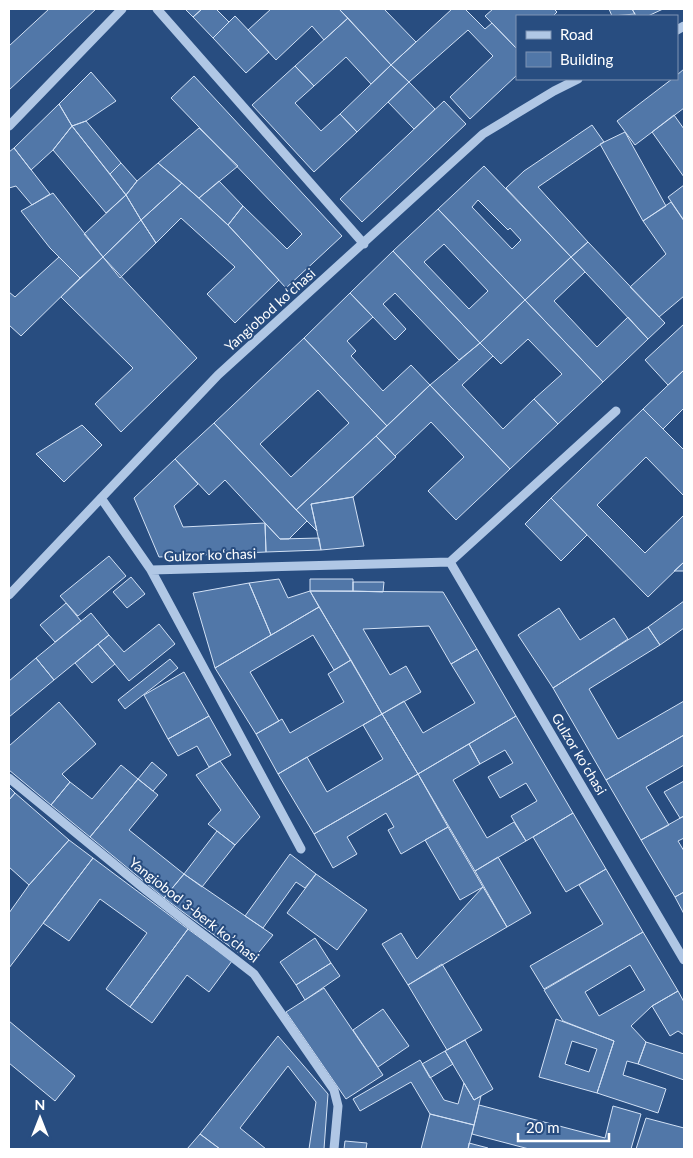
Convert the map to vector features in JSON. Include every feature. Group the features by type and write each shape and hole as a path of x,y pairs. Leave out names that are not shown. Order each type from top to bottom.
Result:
{"street":[{"path":"9,126 122,9"},
{"path":"157,9 364,244"},
{"name":"Yangiobod koʻchasi","path":"9,595 218,375 483,134 554,91 576,80"},
{"path":"450,562 616,411"},
{"path":"101,498 151,570 301,849"},
{"name":"Gulzor koʻchasi","path":"151,570 450,562 684,960"},
{"name":"Yangiobod 3-berk koʼchasi","path":"9,778 147,891 254,974 334,1090 338,1106 334,1149"}],"building":[{"path":"49,9 96,9 9,90 9,46"},
{"path":"185,9 202,9 193,17"},
{"path":"202,9 216,9 229,22 213,38 193,17"},
{"path":"271,9 339,9 348,18 324,40 312,26 276,60 248,30"},
{"path":"339,9 384,9 416,42 391,65"},
{"path":"452,9 465,9 485,29 492,23 516,48 516,76 470,119 450,97 493,56 468,30 409,82 391,65"},
{"path":"493,9 554,9 557,12 554,15 516,15 516,48 485,16"},
{"path":"609,9 632,9 635,14 624,15 612,15"},
{"path":"632,9 663,9 650,15 635,15"},
{"path":"235,16 269,52 246,73 213,38"},
{"path":"348,18 391,65 371,84 346,57 314,86 295,66"},
{"path":"391,65 409,82 357,132 340,114"},
{"path":"295,66 314,86 295,103 321,131 340,114 357,132 314,172 252,105"},
{"path":"684,69 684,108 635,145 617,121 671,80 678,80 678,74"},
{"path":"91,72 116,101 86,121 72,126 59,104"},
{"path":"194,76 342,236 286,288 228,225 243,206 287,249 302,234 171,98"},
{"path":"409,82 435,109 414,129 388,102"},
{"path":"444,101 466,124 362,222 340,199"},
{"path":"59,104 72,126 53,150 31,170 14,148"},
{"path":"674,115 684,129 684,177 652,132"},
{"path":"86,121 121,163 110,174 72,126"},
{"path":"592,125 604,142 538,187 588,242 571,257 506,188 524,171"},
{"path":"72,126 126,195 106,213 53,150"},
{"path":"199,128 238,166 199,198 158,163"},
{"path":"625,132 666,206 643,221 600,144"},
{"path":"14,148 50,194 32,205 16,186 9,188 9,152"},
{"path":"121,163 137,181 126,195 110,174"},
{"path":"158,163 182,183 141,220 126,195 137,181"},
{"path":"484,166 571,257 525,300 438,209","holes":["478,200 508,230 510,228 521,240 512,249 472,207"]},
{"path":"219,181 243,206 228,225 199,198"},
{"path":"182,183 228,225 279,280 235,323 207,294 235,267 181,218 156,243 141,220"},
{"path":"684,185 684,219 683,219 668,197"},
{"path":"53,193 103,257 80,278 50,248 21,211"},
{"path":"126,195 141,220 103,257 84,234"},
{"path":"671,202 684,221 684,296 659,317 630,287 666,254 643,221"},
{"path":"438,209 525,300 480,343 393,251","holes":["444,244 488,291 469,309 424,262"]},
{"path":"141,220 156,243 120,278 103,257"},
{"path":"588,242 665,323 648,339 571,257"},
{"path":"393,251 480,343 459,360 395,293 383,304 406,329 395,340 350,293"},
{"path":"59,257 80,278 21,336 9,325 9,292 15,297"},
{"path":"103,257 197,358 121,432 95,404 133,368 61,297"},
{"path":"571,257 585,272 554,301 597,347 628,317 648,339 603,382 525,300"},
{"path":"350,293 373,317 347,341 356,351 351,356 383,391 411,365 430,385 387,426 304,338"},
{"path":"525,300 603,382 558,424 534,399 562,374 528,339 501,364 480,343"},
{"path":"684,324 684,370 668,385 645,360"},
{"path":"304,338 387,426 296,510 214,423","holes":["318,390 349,423 291,477 260,444"]},
{"path":"480,343 493,356 462,385 503,429 534,399 558,424 510,469 430,385"},
{"path":"684,370 684,408 663,429 643,409"},
{"path":"430,385 510,469 456,520 428,491 464,457 431,422 395,456 376,436"},
{"path":"643,409 684,450 684,496 646,457 597,505 645,553 684,515 684,562 648,597 551,498"},
{"path":"214,423 307,521 289,539 280,539 225,480 209,495 175,459"},
{"path":"82,425 102,445 64,482 36,454"},
{"path":"376,436 396,457 353,497 311,504 317,531 296,510"},
{"path":"175,459 198,484 174,506 183,527 265,523 266,552 159,557 134,498"},
{"path":"353,497 364,546 321,550 311,504"},
{"path":"551,498 587,535 561,561 525,524"},
{"path":"265,523 280,539 319,538 321,550 266,552"},
{"path":"109,556 126,576 78,616 60,596"},
{"path":"684,562 684,571 674,571"},
{"path":"131,577 145,594 127,608 113,592"},
{"path":"279,579 288,598 310,591 319,607 271,635 249,583"},
{"path":"310,579 353,579 353,591 310,591"},
{"path":"353,582 384,582 383,592 353,591"},
{"path":"249,583 271,635 215,668 193,593"},
{"path":"310,591 443,592 477,649 451,664 429,626 363,629 390,675 406,666 421,692 382,714"},
{"path":"684,601 684,628 660,645 648,627"},
{"path":"66,603 81,621 55,642 40,625"},
{"path":"319,607 351,660 334,670 313,635 250,672 279,721 256,734 215,668"},
{"path":"559,608 580,640 614,618 628,639 553,688 518,635"},
{"path":"91,613 109,635 54,680 36,658"},
{"path":"159,624 175,644 129,681 98,644 109,635 124,652"},
{"path":"648,627 660,645 589,689 618,739 684,701 684,735 606,780 553,688"},
{"path":"98,644 115,664 92,683 75,663"},
{"path":"477,649 516,716 418,774 382,714 404,701 423,733 475,703 451,664"},
{"path":"36,658 54,680 9,717 9,681"},
{"path":"170,659 178,668 125,709 118,700"},
{"path":"351,660 382,714 278,774 256,734 282,719 290,733 344,702 328,674"},
{"path":"184,672 209,716 168,739 144,695"},
{"path":"59,702 96,744 62,774 70,782 51,805 9,770 9,746"},
{"path":"382,714 418,774 314,834 278,774 307,757 327,792 383,759 363,725"},
{"path":"209,716 231,755 209,767 197,746 178,756 168,739"},
{"path":"516,716 573,813 526,841 511,816 537,801 526,783 500,798 488,777 513,763 505,750 480,764 469,744"},
{"path":"684,735 684,765 646,787 669,825 641,840 606,780"},
{"path":"469,744 480,764 453,780 487,838 514,822 526,841 475,871 418,774"},
{"path":"220,761 260,817 235,845 208,824 221,810 196,775"},
{"path":"152,762 167,775 153,791 138,779"},
{"path":"121,765 138,779 90,837 51,805 70,782 92,799"},
{"path":"418,774 448,827 401,854 388,830 394,827 386,813 347,837 357,854 333,868 314,834"},
{"path":"138,779 158,795 129,830 184,874 164,898 90,837"},
{"path":"684,781 684,816 680,818 664,792"},
{"path":"9,787 15,793 9,800"},
{"path":"15,793 69,840 29,885 9,867 9,800"},
{"path":"573,813 606,869 566,892 533,837"},
{"path":"684,816 684,838 678,841 684,851 684,892 675,897 641,840"},
{"path":"448,827 483,887 460,900 425,840"},
{"path":"217,831 235,845 202,887 184,874"},
{"path":"69,840 93,858 9,968 9,913 29,885"},
{"path":"290,854 316,874 305,888 296,882 263,928 245,916"},
{"path":"498,857 531,913 507,927 475,871"},
{"path":"93,858 188,929 130,1007 106,989 147,933 100,899 69,941 43,923"},
{"path":"606,869 643,932 544,989 530,966 603,924 579,885"},
{"path":"184,874 273,935 251,962 164,898"},
{"path":"316,874 367,910 337,950 287,913"},
{"path":"483,887 507,927 408,985 382,944 401,933 417,959"},
{"path":"684,892 684,914 675,897"},
{"path":"188,929 232,961 209,992 187,975 152,1023 130,1007"},
{"path":"643,932 678,991 652,1006 631,1026 646,1042 638,1064 627,1061 623,1075 666,1089 658,1113 597,1093 614,1041 563,1021 544,990","holes":["630,965 645,990 599,1016 585,992"]},
{"path":"315,938 331,963 296,985 280,962"},
{"path":"331,963 340,976 305,1000 296,985"},
{"path":"442,964 482,1030 447,1050 408,985"},
{"path":"324,988 383,1075 346,1099 286,1012"},
{"path":"678,991 684,1002 684,1035 678,1031 670,1036 652,1006"},
{"path":"383,1009 409,1046 378,1067 353,1030"},
{"path":"556,1019 614,1041 597,1093 539,1077","holes":["572,1041 597,1049 589,1072 565,1064"]},
{"path":"9,1021 75,1076 55,1101 9,1063"},
{"path":"278,1036 328,1094 324,1149 309,1149 316,1102 288,1066 240,1128 266,1149 220,1149 200,1134"},
{"path":"465,1040 493,1089 474,1100 445,1051"},
{"path":"646,1042 684,1054 684,1080 638,1064"},
{"path":"445,1051 453,1064 430,1078 422,1064"},
{"path":"420,1060 444,1100 458,1104 464,1083 474,1100 481,1096 474,1125 430,1114 411,1082 360,1111 353,1099"},
{"path":"479,1105 605,1138 613,1106 641,1114 631,1149 529,1149 472,1134"},
{"path":"430,1114 474,1125 468,1149 421,1149"},
{"path":"646,1118 684,1128 684,1149 636,1149"},
{"path":"200,1134 220,1149 187,1149"},
{"path":"345,1141 367,1143 366,1149 344,1149"},
{"path":"469,1143 488,1148 488,1149 468,1149"}]}
